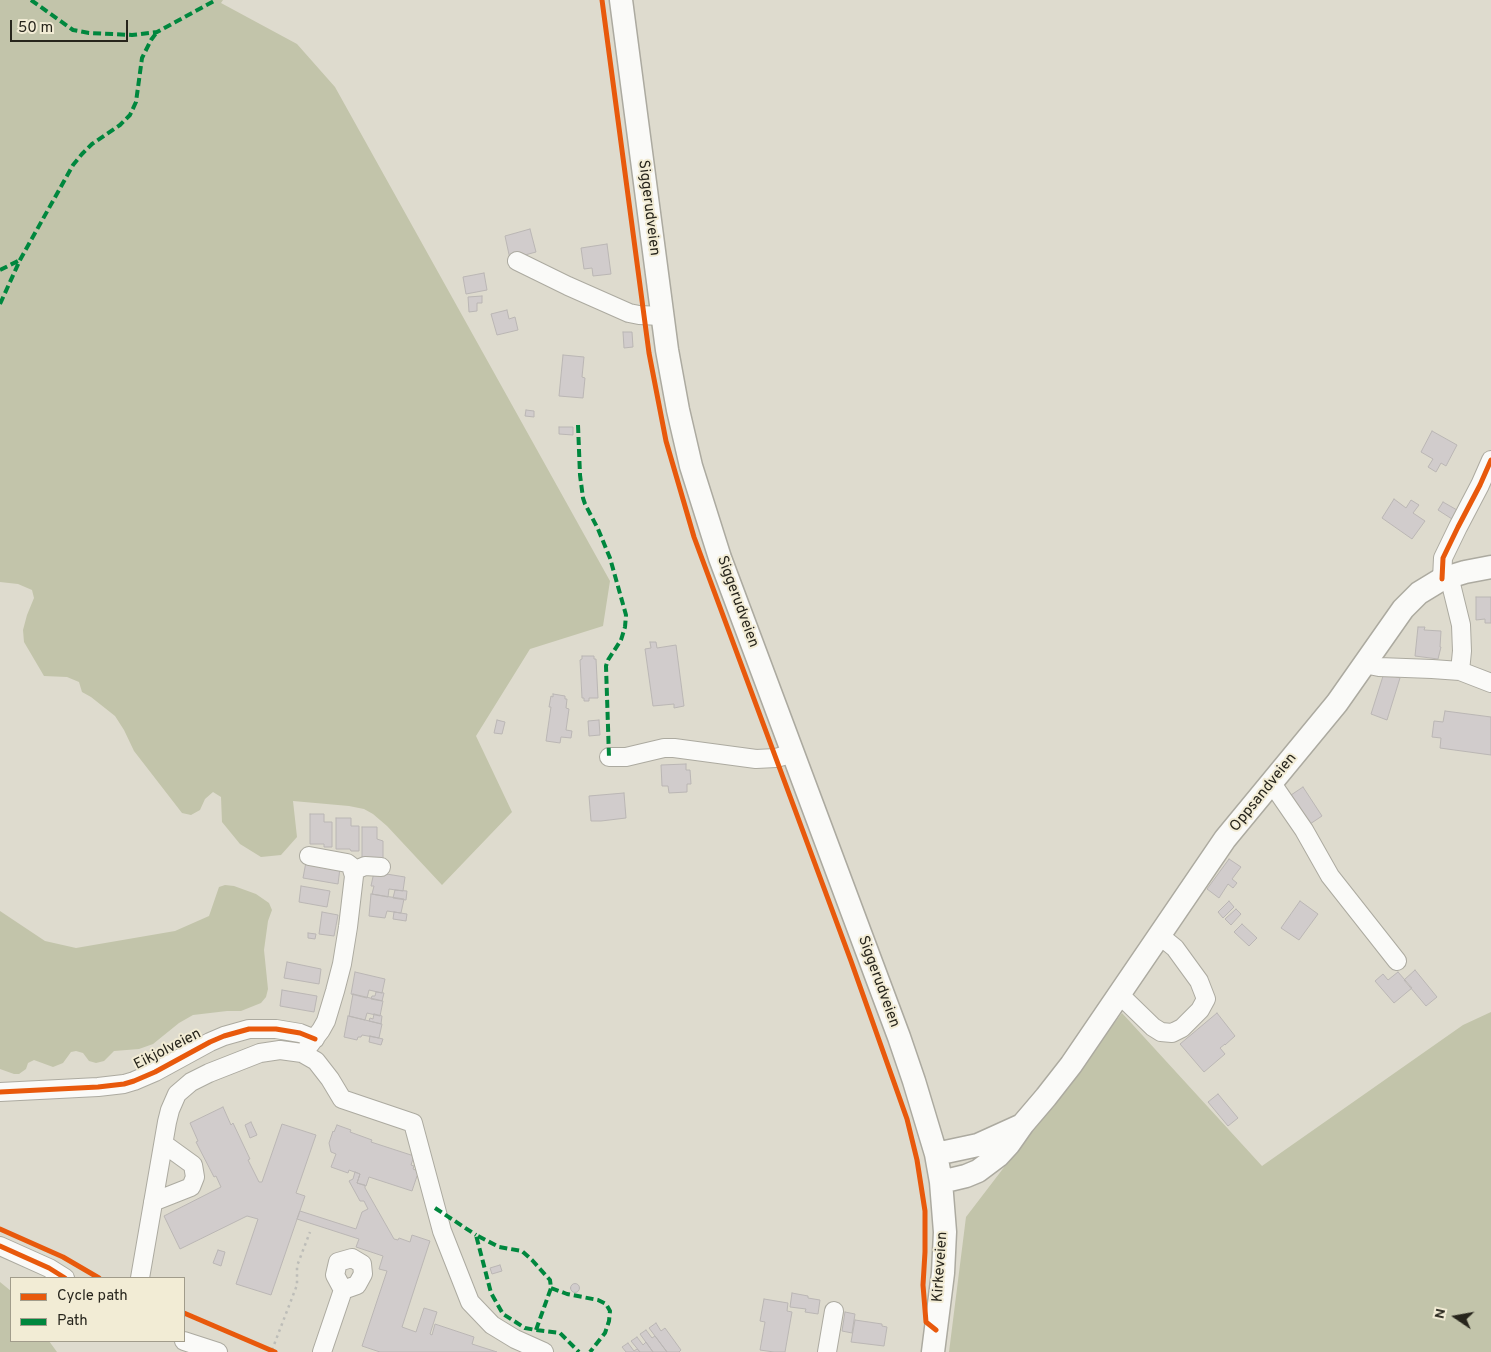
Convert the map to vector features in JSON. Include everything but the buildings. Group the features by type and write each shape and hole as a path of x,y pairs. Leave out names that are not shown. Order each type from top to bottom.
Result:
{"main road":[{"name":"Siggerudveien","path":"621,0 662,316 678,410 699,494 720,558 905,1055 936,1154 941,1182"},
{"name":"Oppsandveien","path":"941,1182 966,1176 988,1164 1010,1144 1023,1124 1058,1082 1226,839 1271,782 1315,731 1403,609 1419,593 1445,578 1491,567"},
{"name":"Oppsandveien","path":"936,1154 978,1145 1023,1124"},
{"name":"Kirkeveien","path":"933,1352 943,1273 945,1232 941,1182"}],"street":[{"path":"517,261 630,313 662,316"},
{"path":"1460,671 1462,651 1461,625 1445,578 1443,558 1491,460"},
{"path":"1364,664 1379,667 1460,671 1491,683"},
{"path":"609,758 626,757 664,748 756,759 776,758 794,753"},
{"path":"1271,782 1304,830 1330,876 1398,961"},
{"path":"302,1053 315,1039 326,1021 342,964 354,876 351,866 342,861 309,856"},
{"path":"353,871 365,866 381,867"},
{"path":"1119,994 1153,1027 1161,1032 1172,1033 1182,1028 1200,1010 1206,999 1199,981 1175,948 1159,935"},
{"name":"Eikjolveien","path":"0,1092 124,1084 155,1072 210,1042 250,1029 276,1029 300,1033 315,1039"},
{"path":"140,1277 170,1110 177,1094 191,1082 209,1073 260,1054 280,1050 302,1053 316,1061 342,1099 412,1123 442,1231 470,1302 492,1325 515,1339 544,1352"},
{"path":"153,1202 191,1186 196,1177 193,1165 164,1144"},
{"path":"0,1246 49,1268 63,1277"},
{"path":"322,1352 343,1290"},
{"path":"827,1352 834,1311"},
{"path":"185,1341 218,1352"}],"path":[{"path":"263,1347 274,1351 297,1285 297,1266 310,1232"}],"green space":[{"path":"0,0 223,0 221,3 297,44 335,87 610,581 603,626 530,649 476,736 512,812 442,885 387,826 364,809 293,801 297,837 281,855 261,857 240,844 222,822 221,797 213,792 205,799 200,810 191,815 182,813 134,751 115,716 82,692 79,682 67,677 44,676 24,642 23,630 34,598 32,590 18,584 0,582"},
{"path":"225,885 234,886 256,894 269,903 272,910 268,921 264,950 268,989 266,997 261,1003 241,1011 193,1015 179,1023 153,1044 139,1049 114,1051 104,1061 96,1063 89,1061 83,1053 76,1051 71,1052 63,1063 53,1067 34,1060 28,1063 26,1069 19,1074 0,1069 0,911 45,941 76,948 175,931 209,916 219,887"},
{"path":"1491,1012 1491,1352 949,1352 966,1217 1122,1013 1262,1166 1463,1025"},
{"path":"0,1282 10,1290 10,1342 50,1342 57,1352 0,1352"}],"marked path":[{"path":"31,0 73,30 89,33 132,35 157,32 216,0"},
{"path":"0,304 20,260 73,165 92,144 120,125 130,115 136,102 142,58 157,32"},
{"path":"0,270 20,260"},
{"path":"578,425 583,498 610,558 626,615 621,640 606,666 609,757"},
{"path":"435,1208 476,1235"},
{"path":"536,1330 551,1288 550,1280 522,1251 499,1247 476,1235 491,1293 503,1314 525,1328 536,1330 560,1333 579,1352"},
{"path":"551,1288 567,1294 598,1300 606,1304 610,1311 609,1321 605,1333 590,1352"}],"cycle path":[{"path":"602,0 649,353 666,441 694,537 851,961 907,1119 917,1160 925,1211 923,1285 926,1322 936,1330"},
{"path":"1442,579 1443,558 1491,460"},
{"path":"0,1092 124,1084 155,1072 210,1042 249,1029 276,1029 300,1033 315,1039"},
{"path":"0,1229 63,1257 97,1277"},
{"path":"0,1246 49,1268 63,1277"},
{"path":"185,1313 275,1352"}]}
